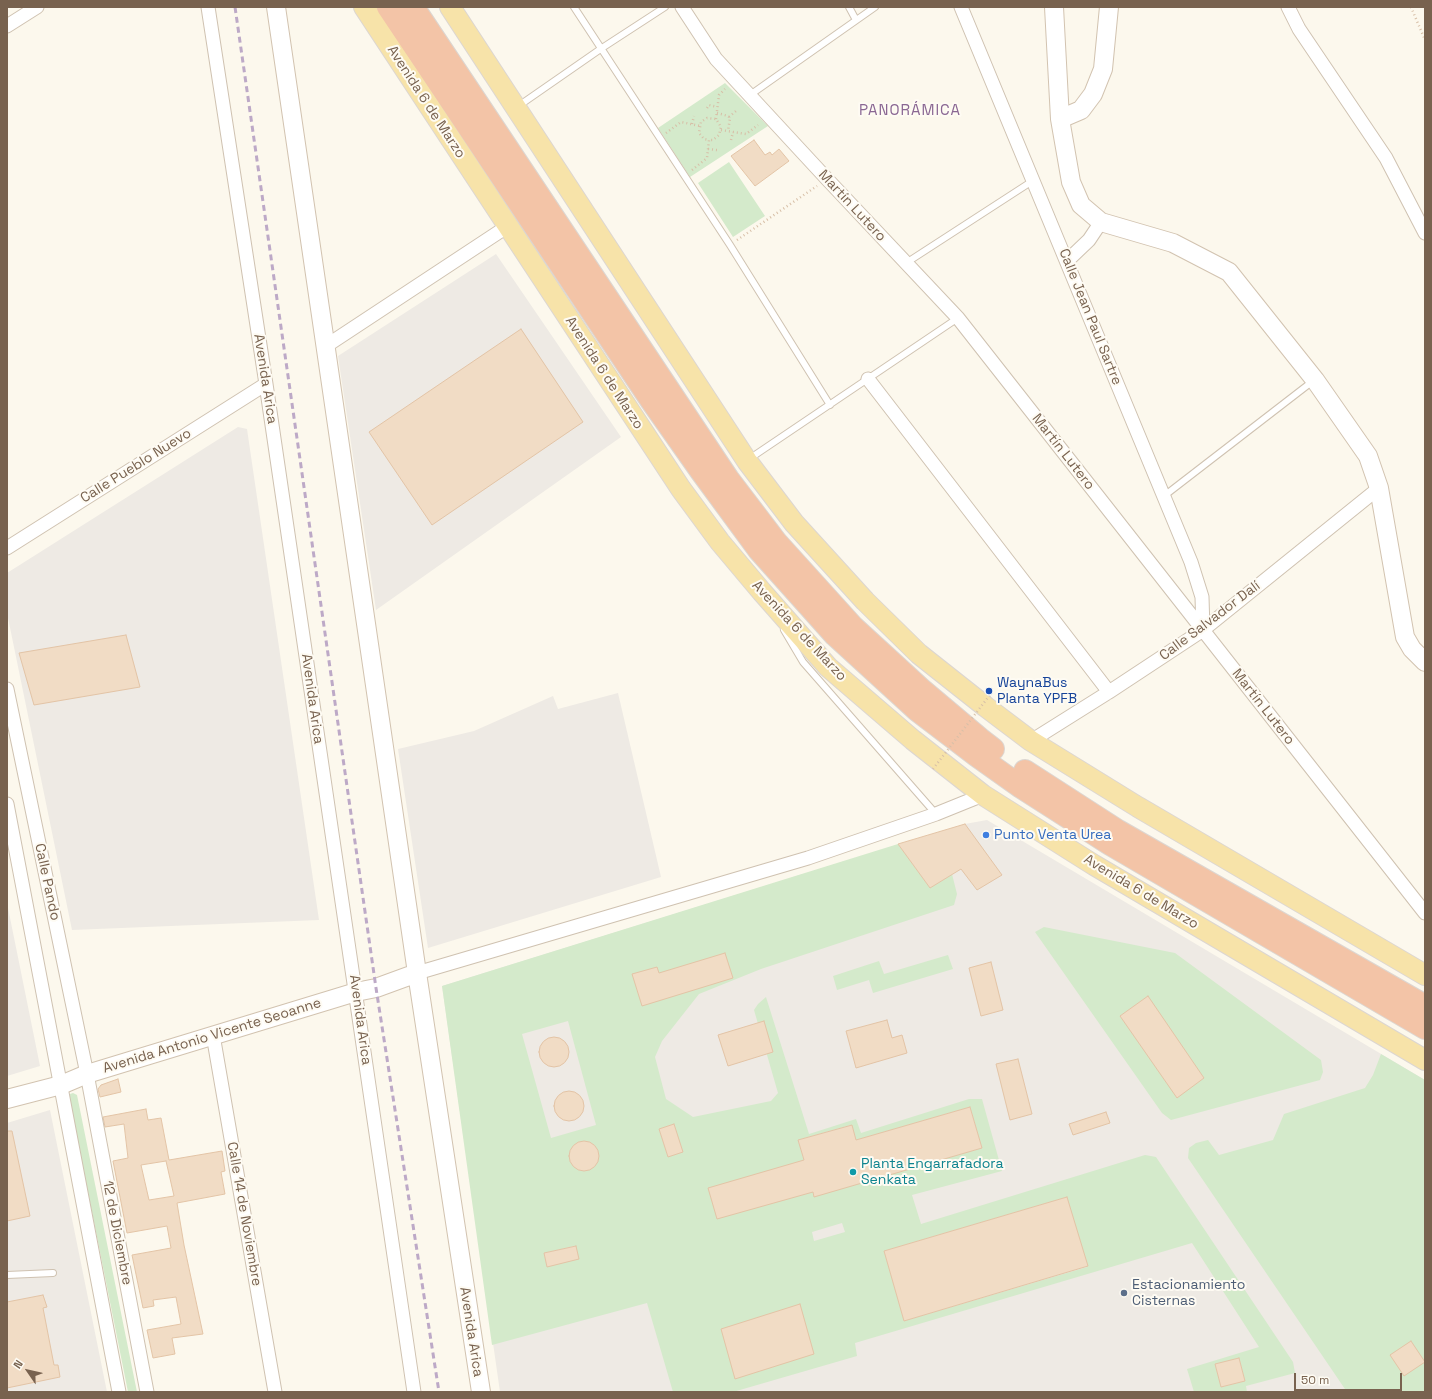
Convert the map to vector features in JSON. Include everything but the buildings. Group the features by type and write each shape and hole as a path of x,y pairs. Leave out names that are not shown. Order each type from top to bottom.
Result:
{"highway":[{"name":"Avenida 6 de Marzo","path":"388,7 651,400 701,471 759,550 836,635 917,710 976,755 1027,790 1110,844 1425,1028"},
{"path":"413,7 728,479 776,542 852,626 923,691 980,739 1014,764 1118,831 1425,1006"}],"main road":[{"name":"Avenida Arica","path":"276,7 417,973 481,1392"},
{"name":"Avenida 6 de Marzo","path":"364,7 681,489 720,542 828,667 913,740 982,795 1088,861 1425,1060"},
{"path":"450,7 747,461 794,522 866,601 920,654 1031,741 1138,807 1425,975"},
{"path":"1054,7 1060,119 1071,182 1081,205 1101,222 1173,243 1229,272 1314,380 1368,456 1379,488 1405,637 1412,649 1425,662"},
{"path":"1060,119 1081,110 1093,94 1103,69 1109,7"},
{"name":"Avenida Antonio Vicente Seoanne","path":"7,1099 60,1085 87,1074 213,1035 356,992 376,988 417,973"}],"street":[{"path":"7,26 37,7"},
{"name":"Avenida Arica","path":"208,7 266,384 414,1392"},
{"name":"Martín Lutero","path":"682,7 716,59 958,318 1425,913"},
{"name":"Calle Jean Paul Sartre","path":"961,7 1034,180 1191,562 1202,597 1203,630"},
{"path":"1288,7 1300,29 1386,158 1425,233"},
{"path":"1067,261 1089,240 1101,222"},
{"path":"326,346 508,226"},
{"path":"868,379 1109,692"},
{"name":"Calle Pueblo Nuevo","path":"7,548 266,384"},
{"name":"Calle Salvador Dalí","path":"1031,741 1203,630 1379,488"},
{"name":"Calle Pando","path":"7,689 87,1074"},
{"path":"417,973 808,858 936,814 982,795"},
{"name":"Calle Pando","path":"7,804 60,1085"},
{"name":"Calle 14 de Noviembre","path":"213,1035 275,1392"},
{"name":"12 de Diciembre","path":"87,1074 147,1392"},
{"name":"12 de Diciembre","path":"60,1085 119,1392"}],"lane":[{"path":"574,7 730,245 830,404"},
{"path":"516,108 602,48 665,7"},
{"path":"849,7 856,20"},
{"path":"750,95 875,7"},
{"path":"906,263 1034,180"},
{"path":"747,461 958,318"},
{"path":"1164,496 1314,380"},
{"path":"762,592 803,662 936,814"},
{"path":"7,1275 53,1273"}],"path":[{"path":"1411,7 1425,40"},
{"path":"716,119 707,118 701,122 699,133 704,139 714,140 719,135 721,127 716,119 716,113 719,95 728,86"},
{"path":"707,108 709,105 717,107"},
{"path":"728,131 729,117 736,111"},
{"path":"716,113 729,117"},
{"path":"692,124 694,116"},
{"path":"720,130 746,134 763,121"},
{"path":"662,135 681,122 700,126"},
{"path":"731,140 732,132"},
{"path":"690,177 692,169 707,158 709,140"},
{"path":"708,149 717,150"},
{"path":"730,245 827,179"},
{"path":"933,769 993,691"}],"shaded area":[{"path":"496,254 621,437 376,610 338,356"},
{"path":"238,427 247,429 319,920 72,930 7,613 7,573"},
{"path":"618,693 661,877 428,948 398,749 474,731 553,696 558,709"},
{"path":"987,820 1425,1080 1425,1392 500,1392 442,986 965,824"},
{"path":"7,903 40,1066 7,1076"},
{"path":"50,1110 107,1392 7,1392 7,1123"}],"green space":[{"path":"725,83 768,126 690,177 658,128"},
{"path":"729,162 765,216 733,237 698,183"},
{"path":"898,844 930,888 952,874 957,894 954,905 761,969 699,994 662,1041 655,1057 666,1099 693,1117 771,1101 778,1093 754,1010 766,997 809,1134 856,1119 861,1133 969,1099 982,1099 1002,1171 912,1195 921,1224 1145,1155 1156,1157 1293,1362 1295,1373 1246,1386 1247,1392 1194,1392 1187,1369 1259,1347 1192,1243 855,1343 857,1356 733,1392 673,1392 647,1303 492,1345 442,986","holes":["568,1021 596,1125 551,1138 522,1034","970,1107 982,1148 814,1196 798,1140 851,1125 856,1140","674,1124 682,1152 668,1157 659,1129","1067,1197 1087,1267 904,1321 884,1251","842,1223 845,1232 814,1241 812,1232","575,1246 578,1259 547,1266 544,1253","1239,1358 1245,1381 1221,1387 1215,1364"]},
{"path":"1044,927 1175,953 1321,1060 1323,1072 1320,1080 1171,1120 1162,1113 1035,932","holes":["1147,997 1204,1078 1177,1097 1120,1016"]},
{"path":"948,955 953,969 873,993 869,980 837,990 833,976 879,961 884,974"},
{"path":"1381,1054 1425,1080 1425,1392 1347,1392 1188,1158 1189,1148 1196,1143 1208,1140 1219,1155 1273,1140 1284,1114 1365,1088 1373,1075"},
{"path":"73,1093 77,1095 137,1392 128,1392 69,1097 70,1094"}],"railway":[{"path":"235,7 376,988 439,1392"}],"place":[{"name":"WaynaBus Planta YPFB","path":"989,691"},
{"name":"Punto Venta Urea","path":"986,835"},
{"name":"Planta Engarrafadora Senkata","path":"853,1172"},
{"name":"Estacionamiento Cisternas","path":"1124,1293"}],"district":[{"name":"PANORÁMICA","path":"910,111"}]}
